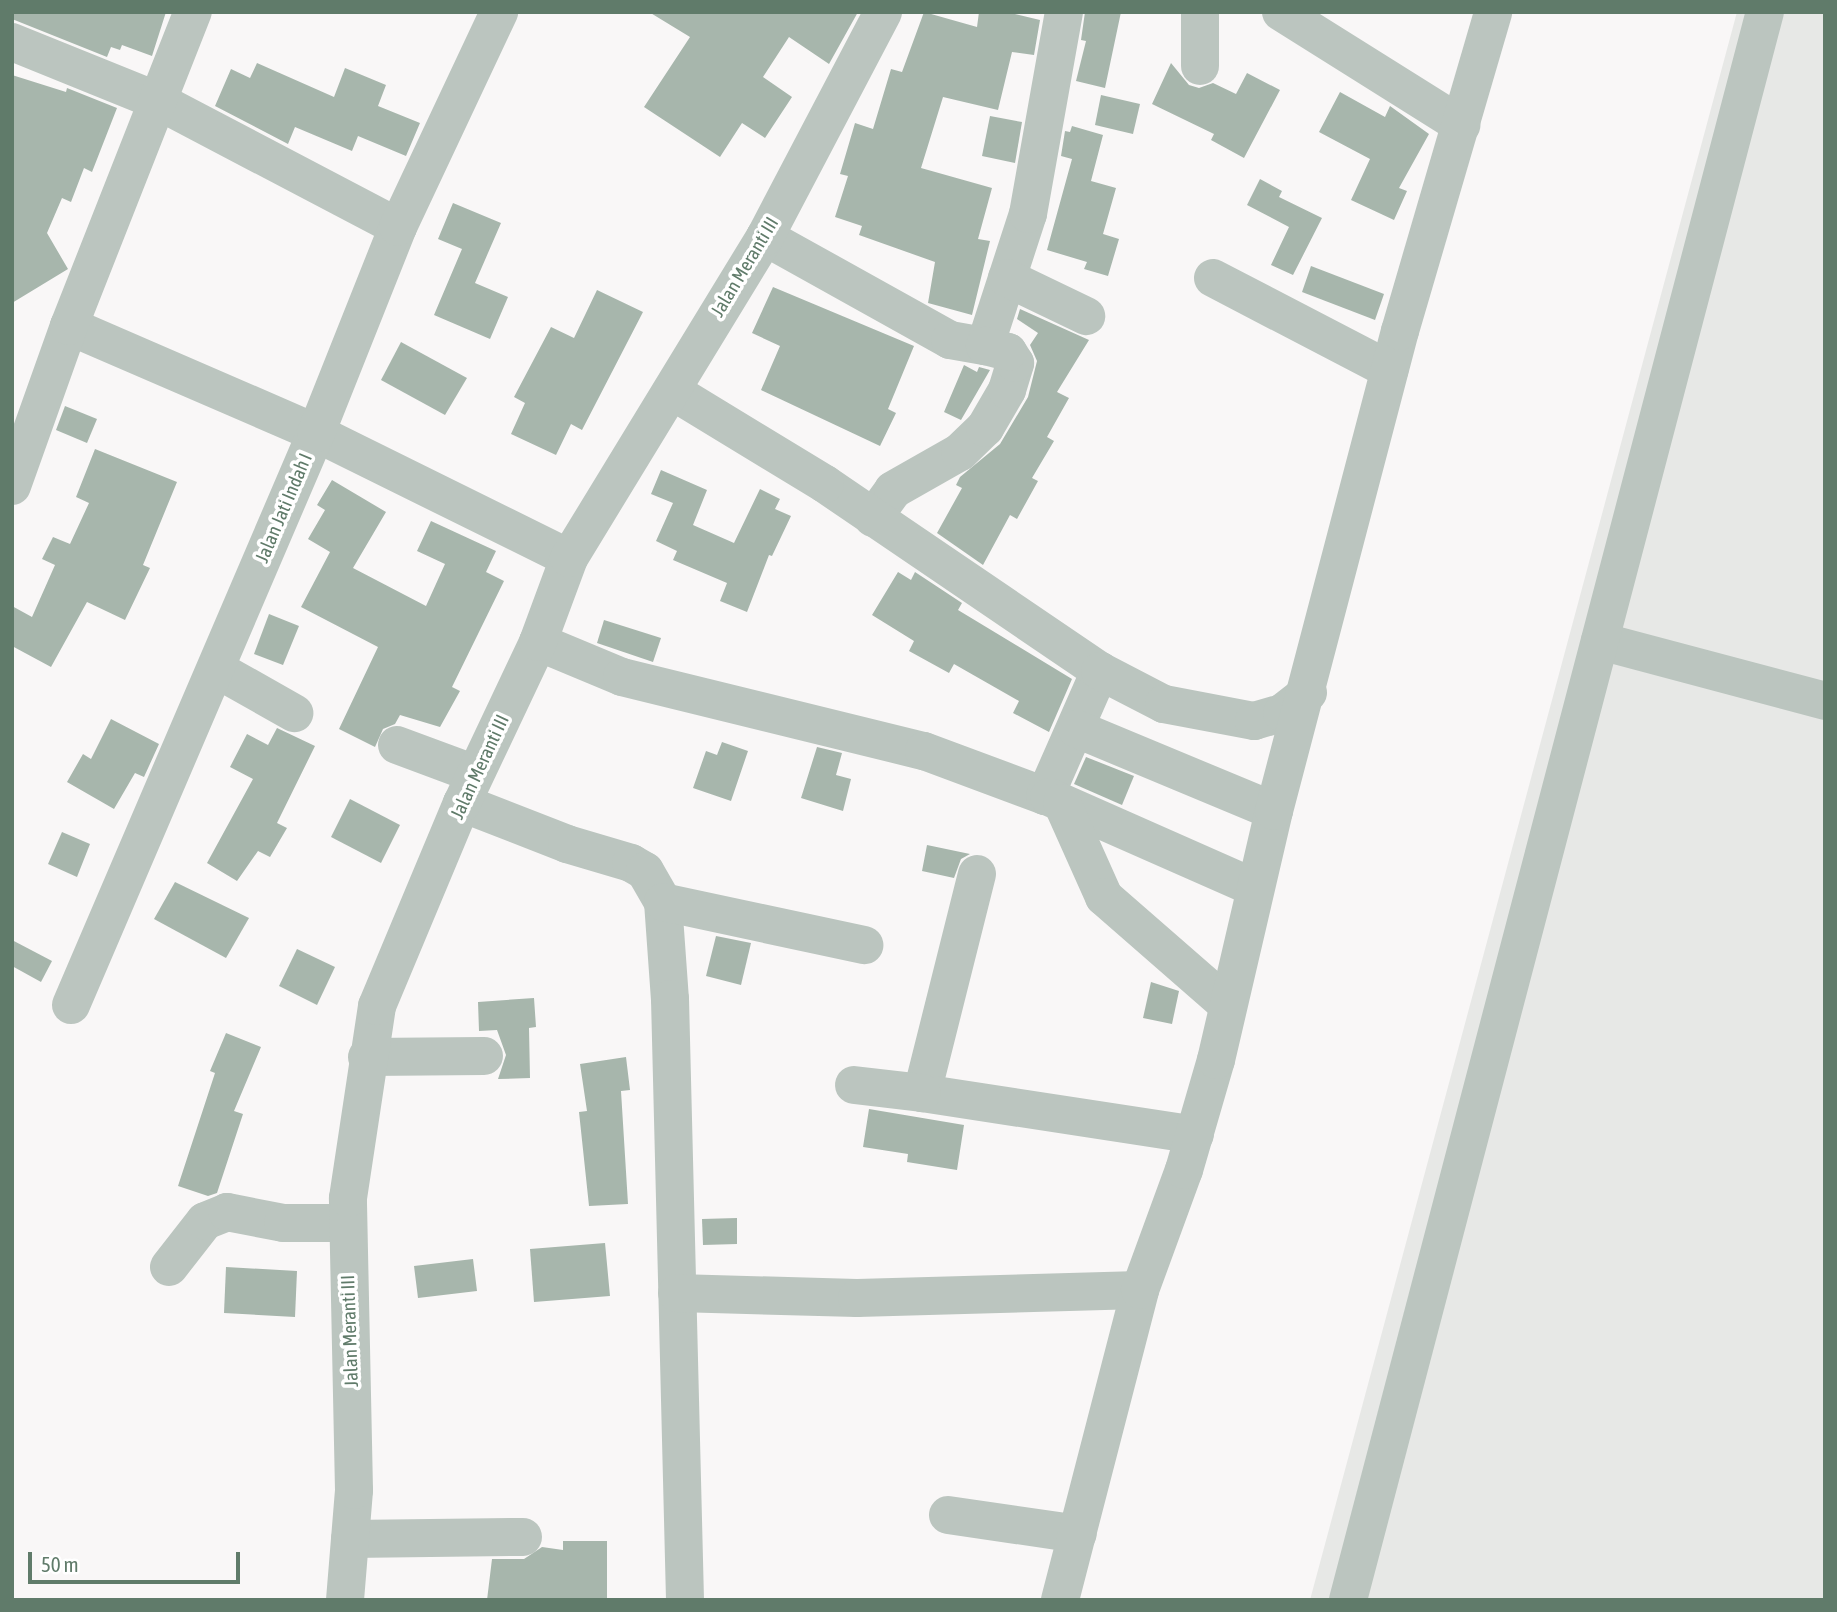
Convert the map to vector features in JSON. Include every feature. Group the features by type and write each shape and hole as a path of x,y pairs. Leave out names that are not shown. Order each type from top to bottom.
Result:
{"street":[{"path":"12,486 69,326 193,12"},
{"name":"Jalan Jati Indah I","path":"71,1005 316,433 398,227 499,12"},
{"name":"Jalan Meranti III","path":"345,1600 354,1490 348,1223 367,1057 377,1006 468,788 538,642 569,558 765,237 883,12"},
{"path":"985,346 1028,214 1064,12"},
{"path":"1200,12 1200,65"},
{"path":"1281,12 1461,125"},
{"path":"1060,1600 1140,1290 1195,1135 1274,811 1308,692 1390,370 1493,12"},
{"path":"1348,1600 1765,12"},
{"path":"12,42 158,101 398,227"},
{"path":"765,237 950,340 1008,352 1015,363 1007,390 985,428 950,459 893,490 873,517"},
{"path":"1007,278 1086,316"},
{"path":"1213,278 1390,370"},
{"path":"69,326 316,433 569,558"},
{"path":"672,391 873,517 1100,671 1164,704 1254,721 1282,713 1308,692"},
{"path":"1600,641 1825,701"},
{"path":"538,642 622,677 924,751 1053,799 1255,888"},
{"path":"216,669 294,713"},
{"path":"1100,671 1053,799 1104,897 1228,1005"},
{"path":"1077,729 1274,811"},
{"path":"397,746 567,844 631,863 645,871 663,902 685,1600"},
{"path":"922,1093 977,874"},
{"path":"663,902 864,945"},
{"path":"367,1057 484,1056"},
{"path":"853,1085 1195,1135"},
{"path":"169,1267 205,1221 227,1212 283,1223 348,1223"},
{"path":"677,1293 857,1298 1140,1290"},
{"path":"948,1515 1078,1534"},
{"path":"350,1539 523,1537"}],"shaded area":[{"path":"1737,12 1825,12 1825,1600 1310,1600"}],"building":[{"path":"12,12 166,12 152,56 122,45 120,50 111,47 107,57 12,19"},
{"path":"649,12 858,12 829,64 789,37 763,77 792,97 765,138 742,123 720,157 644,107 690,37"},
{"path":"924,12 977,27 979,12 1007,12 1040,20 1034,55 1012,52 998,110 943,97 921,168 992,188 978,239 990,241 972,315 928,303 935,262 859,235 862,226 835,217 848,176 840,174 855,123 873,129 891,69 902,72"},
{"path":"1085,12 1121,12 1105,88 1076,81 1086,41 1081,40"},
{"path":"257,63 334,97 345,68 386,85 378,106 420,123 406,156 358,136 352,151 295,127 288,144 215,106 231,69 250,78"},
{"path":"1171,63 1189,85 1199,88 1213,83 1236,94 1247,73 1280,90 1244,158 1211,140 1214,134 1152,104"},
{"path":"12,75 66,92 67,88 117,108 92,172 84,168 71,202 62,198 47,233 68,269 12,303"},
{"path":"1340,92 1385,117 1390,106 1429,134 1399,188 1407,191 1394,220 1351,200 1370,159 1319,132"},
{"path":"1101,95 1140,104 1133,134 1095,125"},
{"path":"990,116 1022,122 1015,163 982,156"},
{"path":"1072,126 1103,135 1091,181 1116,188 1103,234 1119,239 1108,276 1084,269 1087,262 1047,250 1072,159 1061,156 1065,131 1070,132"},
{"path":"1260,179 1282,191 1279,197 1322,218 1293,275 1271,265 1289,227 1247,205"},
{"path":"453,203 501,223 475,283 508,297 490,339 434,315 462,249 438,239"},
{"path":"1311,266 1384,294 1375,320 1302,292"},
{"path":"773,287 914,346 888,409 896,413 880,446 761,390 780,346 752,333"},
{"path":"597,290 643,312 582,430 571,424 556,455 511,434 525,403 514,397 551,327 574,338"},
{"path":"1020,309 1089,340 1057,392 1069,398 1047,437 1054,441 1032,478 1038,481 1017,519 1010,515 983,565 937,533 962,488 956,485 960,477 1000,444 1028,397 1037,361 1030,345 1038,333 1017,319"},
{"path":"401,342 467,378 445,415 381,380"},
{"path":"964,365 977,372 979,367 990,370 961,420 944,412"},
{"path":"65,406 97,419 87,443 56,430"},
{"path":"95,449 177,482 143,565 150,568 125,620 87,602 51,667 12,646 12,606 32,617 55,565 42,559 53,537 70,544 89,503 76,497"},
{"path":"661,470 707,490 693,525 734,543 760,489 780,499 775,509 791,516 772,556 769,555 747,612 720,601 727,583 673,560 677,551 656,541 673,503 651,494"},
{"path":"332,480 386,512 353,568 426,606 445,564 417,551 431,521 496,551 486,572 504,581 452,687 460,691 440,727 400,715 395,724 383,729 375,747 339,729 378,647 301,607 330,552 308,539 325,510 317,505"},
{"path":"898,572 911,580 915,572 962,603 958,610 1072,679 1049,732 1013,713 1019,701 954,664 949,673 909,651 914,641 872,615"},
{"path":"269,614 299,626 283,665 254,654"},
{"path":"604,620 661,638 653,662 597,643"},
{"path":"111,719 159,744 144,777 135,773 114,809 67,782 83,754 91,759"},
{"path":"277,728 315,746 277,823 287,828 270,857 258,851 237,881 207,863 253,779 230,767 247,734 268,745"},
{"path":"722,742 748,751 731,801 693,788 706,751 717,755"},
{"path":"817,747 842,753 836,775 851,779 843,811 801,798"},
{"path":"1086,757 1134,776 1122,805 1074,784"},
{"path":"350,799 400,825 381,863 331,837"},
{"path":"62,832 90,844 77,877 48,864"},
{"path":"927,845 970,854 961,859 954,878 922,871"},
{"path":"175,882 249,918 226,958 154,919"},
{"path":"716,936 751,943 741,985 706,976"},
{"path":"12,940 52,961 41,982 12,966"},
{"path":"297,949 335,967 317,1005 279,986"},
{"path":"1151,982 1179,991 1172,1024 1143,1018"},
{"path":"534,998 536,1027 529,1028 530,1078 498,1079 506,1055 497,1030 479,1031 478,1002"},
{"path":"226,1033 261,1047 234,1111 243,1114 217,1193 208,1196 178,1186 215,1073 210,1071"},
{"path":"626,1057 630,1090 621,1091 628,1204 589,1206 579,1112 587,1111 580,1064"},
{"path":"869,1109 964,1125 957,1170 907,1162 908,1154 863,1147"},
{"path":"737,1218 737,1244 703,1245 702,1219"},
{"path":"605,1243 610,1296 534,1302 530,1249"},
{"path":"473,1259 477,1291 418,1298 414,1266"},
{"path":"226,1267 297,1271 295,1317 224,1313"},
{"path":"563,1541 607,1541 607,1600 487,1600 492,1559 524,1559 542,1547 563,1550"}]}
